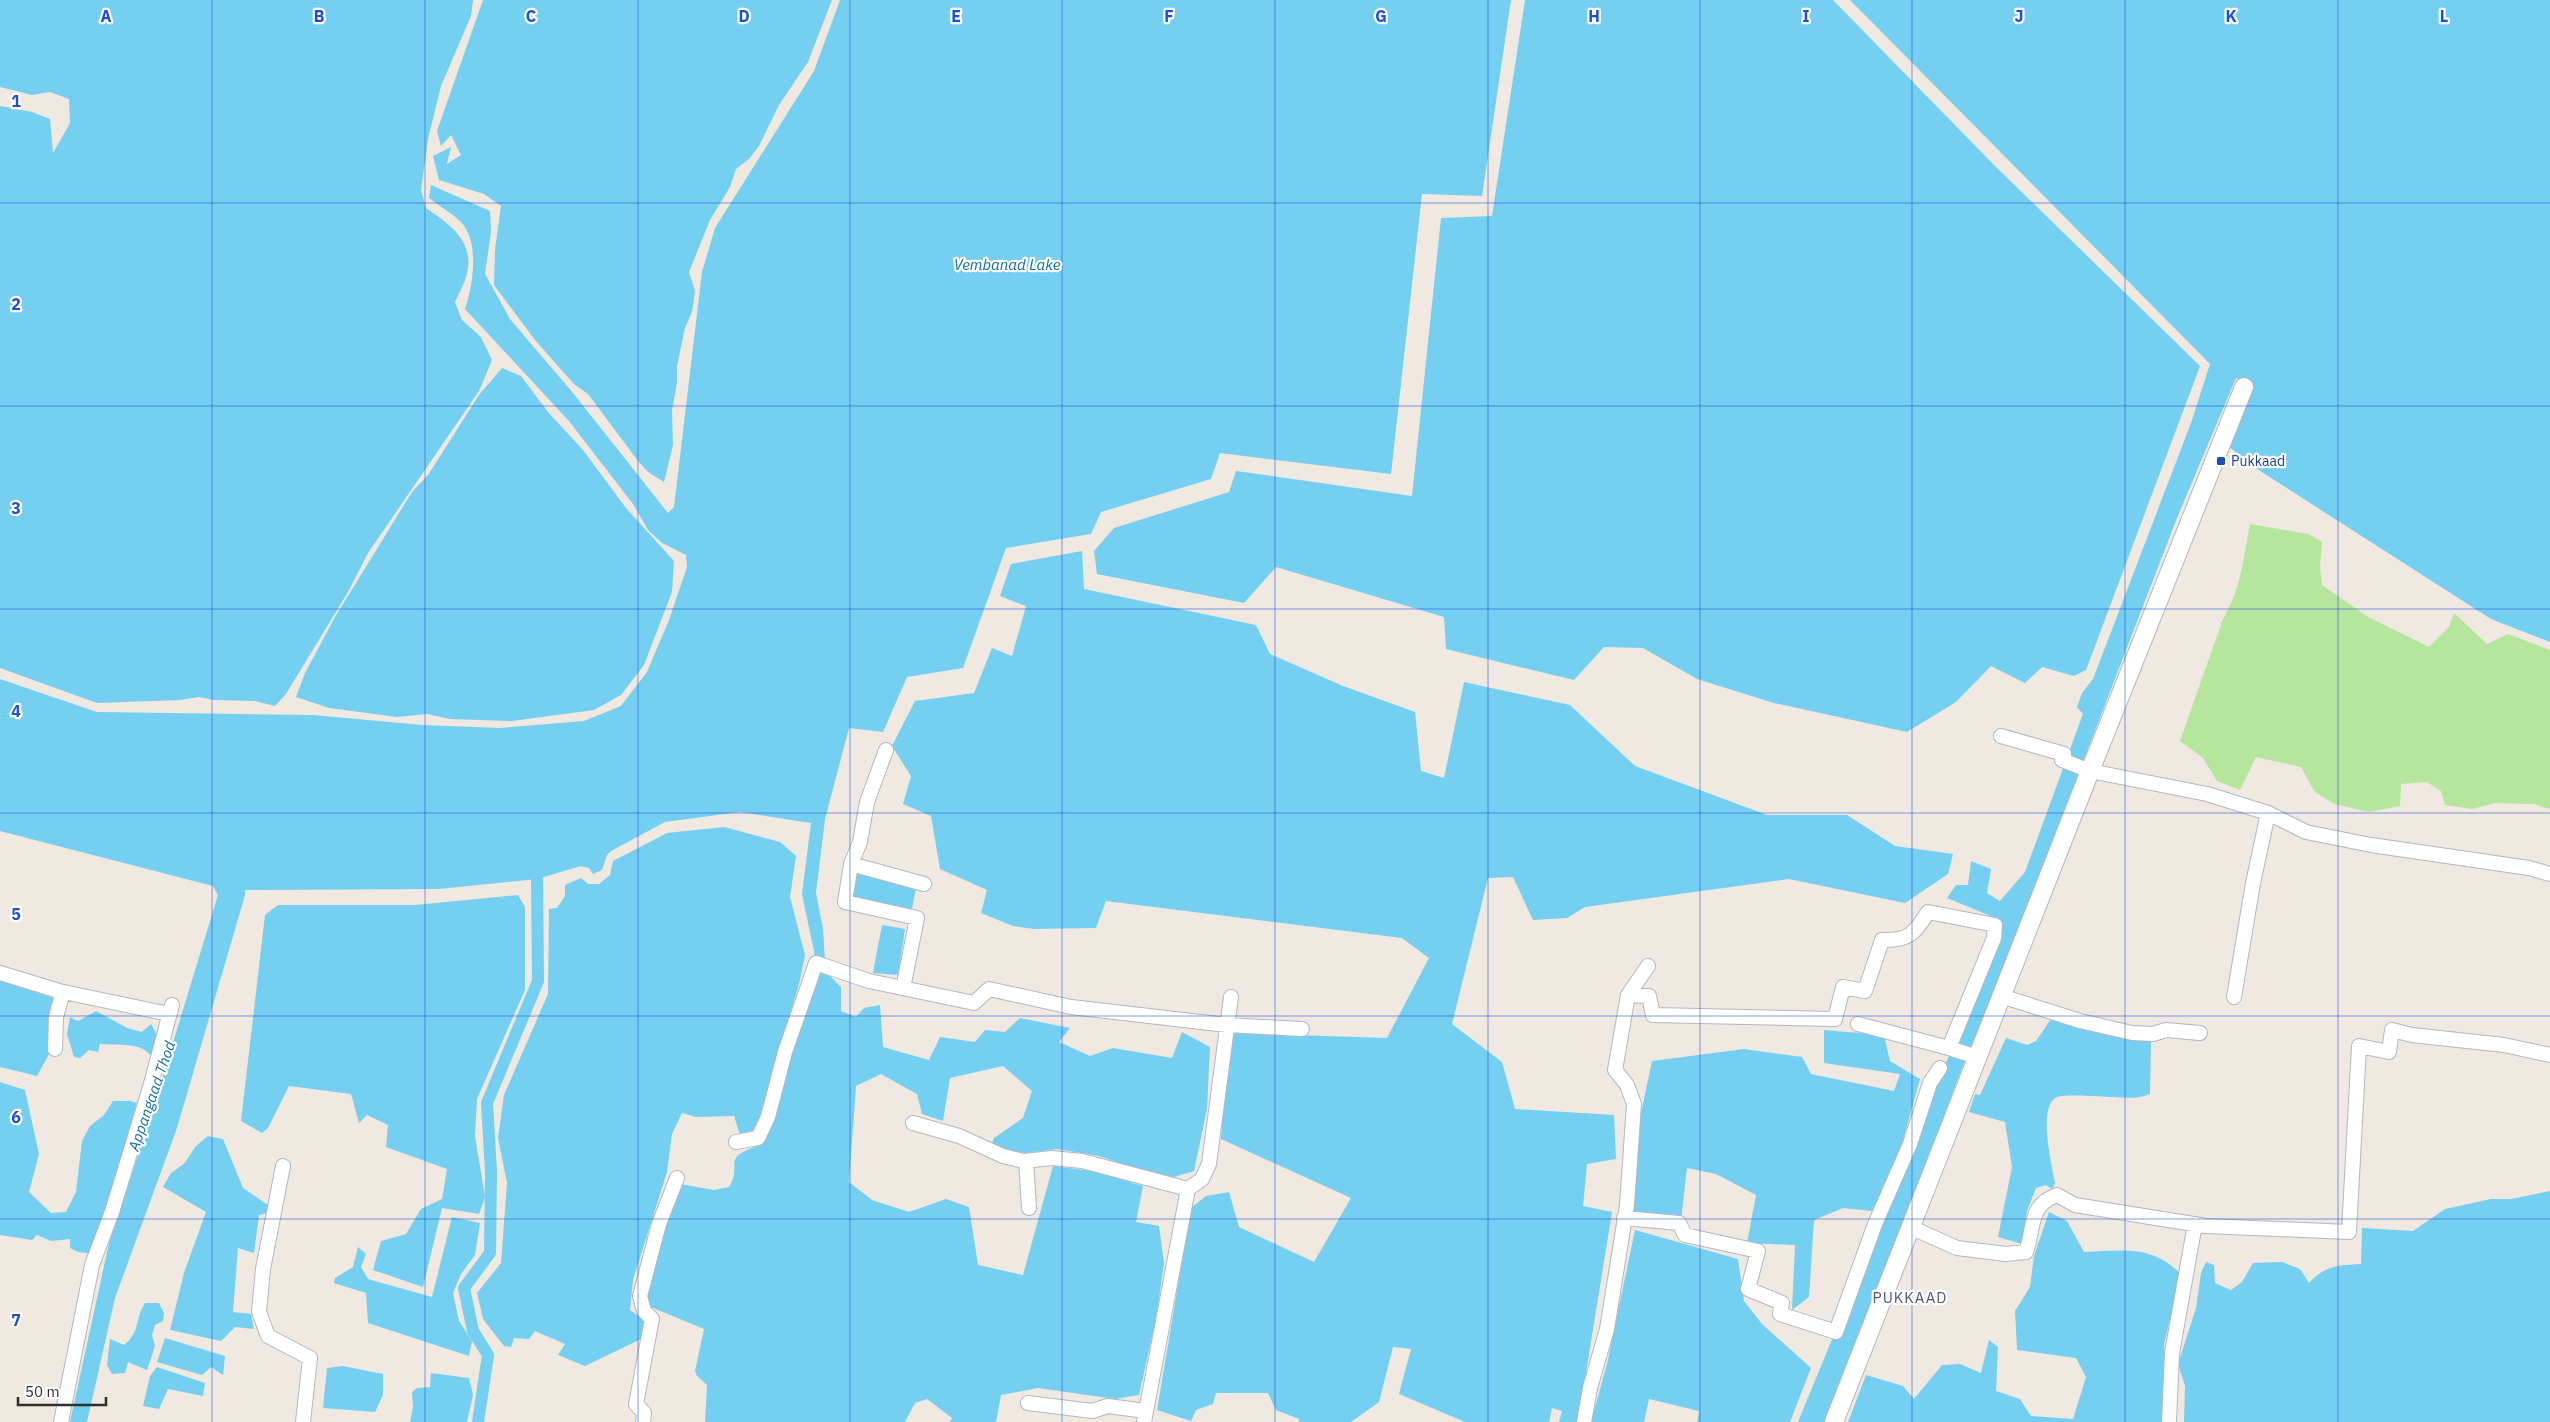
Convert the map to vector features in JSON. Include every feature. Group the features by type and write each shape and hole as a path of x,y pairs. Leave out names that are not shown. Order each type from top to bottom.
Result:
{"street":[{"path":"1834,1422 2000,996 2244,387"},
{"path":"2001,736 2064,754 2062,760 2090,771 2207,794 2268,813 2306,832 2371,845 2529,868 2550,874"},
{"path":"886,750 868,802 860,842 851,864 845,902 917,918 903,988"},
{"path":"2234,998 2253,883 2268,813"},
{"path":"851,864 924,884"},
{"path":"1628,995 1649,996 1653,1016 1835,1019 1844,987 1865,991 1882,940 1899,941 1916,931 1928,912 1995,925 1994,938 1949,1048"},
{"path":"736,1142 758,1138 768,1118 785,1052 816,963 869,980 974,1003 989,989 1071,1007 1227,1025 1302,1029"},
{"path":"1584,1422 1590,1388 1607,1329 1624,1218 1634,1104 1627,1085 1615,1070 1628,995 1648,966"},
{"path":"0,974 63,992 171,1010 112,1212 92,1265 61,1422"},
{"path":"55,1049 56,1018 63,992"},
{"path":"2000,996 2080,1021 2132,1033 2153,1034 2166,1030 2200,1033"},
{"path":"1028,1404 1092,1411 1108,1406 1145,1416 1188,1189 1202,1179 1209,1164 1231,997"},
{"path":"1858,1024 1977,1057"},
{"path":"1910,1227 1957,1248 2006,1254 2026,1252 2036,1208 2044,1200 2057,1195 2075,1205 2195,1224 2349,1232 2359,1046 2389,1052 2392,1030 2412,1035 2504,1045 2550,1055"},
{"path":"1624,1218 1679,1222 1685,1235 1758,1251 1748,1289 1782,1303 1780,1314 1836,1332 1875,1224 1910,1144 1930,1083 1940,1068"},
{"path":"913,1123 959,1136 1003,1156 1026,1161 1052,1158 1082,1160 1188,1189"},
{"path":"1026,1161 1029,1208"},
{"path":"283,1166 263,1269 259,1312 268,1336 310,1358 302,1422"},
{"path":"643,1422 644,1413 636,1404 652,1319 644,1311 640,1296 659,1224 677,1178"},
{"path":"2169,1422 2172,1353 2195,1224"}],"green space":[{"path":"2250,524 2308,534 2322,542 2320,566 2322,585 2368,617 2429,647 2449,627 2454,613 2487,644 2508,634 2550,650 2550,809 2534,804 2495,803 2472,809 2445,805 2441,791 2427,782 2401,784 2400,806 2369,812 2334,804 2314,791 2301,767 2256,757 2240,790 2217,781 2203,758 2180,741 2223,619 2234,597"}],"water":[{"path":"0,0 473,0 471,16 441,86 428,139 421,190 426,208 458,234 467,251 467,273 455,302 462,320 481,337 492,360 479,391 368,553 348,592 286,694 275,706 255,701 214,700 199,697 180,700 97,703 0,668 0,106 32,112 50,119 53,153 70,123 69,99 50,92 32,95 0,87"},
{"path":"483,0 832,0 808,62 779,105 759,146 749,159 736,169 730,187 710,220 689,272 695,291 692,312 685,328 677,366 677,383 672,410 673,445 664,482 648,472 638,461 588,394 574,384 535,340 494,285 495,249 501,206 484,194 439,180 433,156 451,147 447,164 461,155 451,135 441,146 437,131"},
{"name":"Vembanad Lake","path":"840,0 1511,0 1482,196 1422,194 1391,474 1220,453 1211,479 1101,512 1091,534 1006,548 963,668 907,677 883,732 849,728 825,819 816,893 823,929 825,961 816,961 802,894 811,823 740,812 665,822 611,851 607,855 602,870 593,874 589,868 581,866 537,879 439,889 245,890 177,1128 115,1298 87,1422 70,1422 109,1243 147,1128 218,895 213,886 0,831 0,679 97,712 313,715 422,725 500,728 584,721 621,706 647,672 669,620 687,567 686,555 662,543 648,530 633,504 569,421 465,309 472,277 473,252 471,241 461,222 429,198 431,185 490,211 491,232 485,274 510,319 573,393 668,513 674,507 702,272 715,228 814,71"},
{"path":"1525,0 1833,0 1993,164 2200,366 2086,670 2074,676 2042,667 2025,683 1991,666 1956,702 1907,732 1774,703 1697,679 1643,648 1604,647 1574,680 1446,649 1444,617 1276,567 1244,603 1097,574 1094,551 1114,528 1229,492 1236,471 1412,496 1441,218 1492,216"},
{"path":"1850,0 2550,0 2550,642 2491,619 2257,469 2228,446 2250,385 2236,378 2177,518 2015,938 1957,1081 1906,1218 1824,1422 1798,1422 1955,1041 1998,919 1947,898 1956,885 1968,885 1971,861 1991,869 1987,893 2000,901 2025,872 2083,714 2077,707 2082,693 2093,679 2191,423 2210,364"},
{"path":"502,368 521,376 548,412 583,450 626,508 674,561 672,592 644,665 621,695 594,710 512,721 450,719 427,714 397,717 329,708 296,697 305,673 335,617 412,492 428,475 479,395"},
{"path":"1082,551 1084,589 1256,625 1270,654 1343,686 1415,712 1421,771 1444,778 1464,682 1570,705 1635,766 1767,815 1847,815 1895,846 1953,854 1948,874 1905,903 1789,879 1585,907 1567,918 1533,920 1513,877 1488,878 1452,1024 1502,1062 1515,1109 1614,1115 1616,1159 1587,1164 1583,1206 1612,1212 1578,1422 1559,1422 1562,1411 1552,1408 1549,1422 1465,1422 1399,1394 1411,1349 1393,1347 1379,1402 1351,1422 1299,1422 1299,1419 1276,1410 1268,1393 1216,1393 1213,1404 1196,1410 1191,1421 1157,1410 1191,1208 1206,1196 1229,1192 1239,1227 1314,1262 1351,1198 1221,1139 1226,1033 1387,1038 1429,958 1402,938 1106,901 1096,928 1034,929 1013,926 981,913 987,890 940,869 931,816 903,804 911,776 892,746 915,701 974,693 992,648 1012,656 1026,606 1000,596 1011,564"},
{"path":"724,827 780,842 796,856 790,897 805,955 799,984 757,1126 751,1132 740,1135 734,1116 696,1117 682,1113 672,1134 667,1172 633,1280 630,1310 645,1321 641,1339 585,1366 558,1355 565,1344 535,1331 529,1339 514,1338 511,1347 504,1346 483,1319 477,1293 501,1263 507,1183 498,1138 504,1095 548,994 549,909 557,908 565,896 565,885 581,878 588,884 599,884 610,875 613,861 667,833"},
{"path":"854,872 917,883 912,909 850,899"},
{"path":"518,895 525,907 525,990 477,1099 475,1136 485,1197 479,1214 442,1208 423,1287 373,1270 381,1241 406,1234 421,1209 442,1199 447,1169 386,1147 388,1125 367,1115 359,1123 351,1094 289,1086 268,1128 262,1133 241,1121 265,915 278,905 415,905"},
{"path":"882,925 905,929 898,975 873,973"},
{"path":"815,971 830,976 841,987 841,1011 856,1017 864,1008 880,1005 883,1047 929,1060 940,1037 975,1042 985,1030 1005,1032 1020,1018 1070,1028 1059,1042 1090,1056 1113,1048 1172,1058 1182,1032 1210,1047 1207,1109 1194,1171 1174,1177 1143,1171 1099,1156 1057,1149 1011,1155 990,1148 994,1138 1023,1118 1032,1091 1003,1066 950,1078 943,1121 922,1114 917,1094 881,1074 856,1086 849,1182 872,1200 909,1212 946,1199 969,1207 978,1265 1023,1275 1053,1166 1092,1171 1143,1186 1136,1222 1159,1226 1164,1263 1156,1319 1139,1395 1115,1399 1038,1388 1001,1395 996,1422 950,1422 952,1418 927,1399 915,1403 905,1422 705,1422 707,1385 697,1376 695,1371 704,1329 646,1305 663,1225 680,1184 714,1190 729,1187 733,1179 736,1158 747,1150 760,1145 768,1130"},
{"path":"0,980 53,998 48,1031 49,1054 37,1076 0,1067"},
{"path":"96,1011 127,1028 142,1032 151,1024 157,1035 152,1057 142,1048 135,1046 100,1044 98,1052 89,1050 80,1058 74,1057 67,1034 70,1017 78,1021"},
{"path":"2051,1019 2151,1040 2150,1094 2132,1098 2074,1095 2055,1098 2050,1104 2047,1114 2047,1126 2049,1152 2055,1183 2052,1189 2046,1185 2036,1188 2027,1211 2022,1244 1998,1237 2012,1167 2005,1122 1969,1112 1975,1094 1980,1095 2006,1038 2027,1045 2036,1041"},
{"path":"1824,1030 1884,1035 1890,1061 1920,1079 1898,1158 1872,1211 1843,1208 1814,1220 1809,1297 1792,1310 1795,1245 1747,1243 1756,1195 1716,1174 1687,1168 1681,1220 1629,1215 1640,1118 1652,1061 1744,1049 1802,1057 1811,1074 1894,1091 1900,1074 1824,1063"},
{"path":"0,1082 25,1090 39,1154 29,1192 51,1213 66,1212 76,1192 82,1141 90,1126 104,1115 113,1101 137,1103 94,1254 78,1252 70,1248 70,1239 51,1241 37,1235 32,1240 0,1235"},
{"path":"208,1136 223,1139 243,1188 271,1207 268,1213 259,1215 254,1253 238,1248 233,1312 251,1314 254,1329 235,1327 221,1341 170,1330 184,1273 206,1212 163,1187 171,1173 184,1164 196,1146"},
{"path":"2550,1191 2550,1422 2184,1422 2185,1386 2178,1364 2196,1308 2201,1273 2206,1262 2214,1265 2215,1283 2231,1290 2242,1282 2253,1263 2282,1262 2300,1269 2309,1283 2320,1273 2332,1267 2361,1264 2362,1228 2413,1231 2445,1209 2491,1199 2511,1199"},
{"path":"2049,1212 2067,1221 2084,1252 2136,1251 2170,1264 2181,1274 2164,1344 2168,1382 2166,1422 1848,1422 1866,1375 1903,1386 1914,1399 1942,1365 1960,1364 1981,1373 1989,1340 1998,1347 1996,1391 2020,1399 2031,1416 2073,1419 2086,1377 2076,1358 2017,1350 2015,1311 2030,1287 2034,1256"},
{"path":"452,1217 480,1223 475,1255 461,1274 453,1293 459,1321 472,1341 469,1356 368,1323 366,1293 334,1283 335,1278 353,1267 358,1247 366,1254 361,1267 368,1279 432,1297"},
{"path":"1635,1230 1738,1259 1744,1301 1762,1324 1811,1368 1790,1422 1697,1422 1699,1411 1649,1399 1644,1422 1591,1422 1607,1364"},
{"path":"145,1303 159,1303 164,1313 163,1321 155,1325 152,1335 155,1346 147,1370 128,1362 125,1373 112,1374 107,1365 110,1339 124,1345 129,1340 133,1335"},
{"path":"165,1338 225,1356 223,1375 211,1367 202,1375 157,1362"},
{"path":"343,1366 383,1374 383,1395 375,1412 323,1408 327,1368"},
{"path":"157,1367 205,1383 203,1396 168,1389 159,1409 143,1406 150,1376"},
{"path":"431,1373 469,1378 473,1395 467,1422 410,1422 413,1407 412,1392 417,1388 430,1387"}],"waterway":[{"path":"478,1422 488,1355 473,1331 464,1288 490,1253 491,1172 487,1103 538,981 537,879"}],"place":[{"name":"Pukkaad","path":"2221,461"}],"district":[{"name":"PUKKAAD","path":"1910,1298"}],"water label":[{"name":"Appangaad Thod","path":"152,1096"}]}
